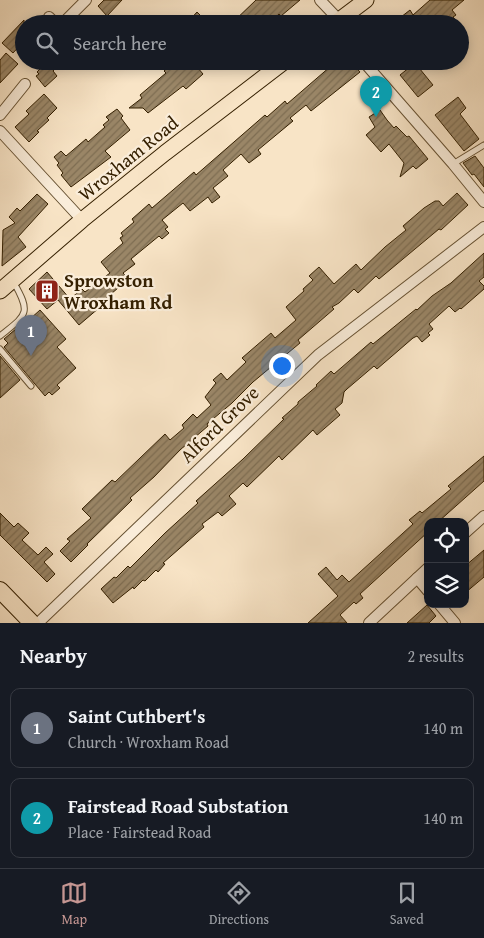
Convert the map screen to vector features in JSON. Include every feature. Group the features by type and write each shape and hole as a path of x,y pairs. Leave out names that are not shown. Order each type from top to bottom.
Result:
{"highway":[{"path":"0,590 32,623"}],"main road":[{"path":"346,15 366,0"},
{"name":"Wroxham Road","path":"0,291 82,220 273,70"}],"street":[{"path":"71,15 86,0"},
{"path":"320,0 332,15"},
{"path":"370,70 454,164 484,202"},
{"path":"0,115 25,84"},
{"path":"0,132 82,220"},
{"name":"Alford Grove","path":"38,623 318,355 484,227"},
{"path":"469,529 484,516"},
{"path":"369,623 424,572"},
{"path":"417,578 424,586"},
{"path":"442,608 455,623"}],"lane":[{"path":"454,164 484,145"},
{"path":"0,336 21,319 25,309 24,300 12,280"},
{"path":"0,349 31,386"}],"building":[{"path":"104,0 122,0 108,15 98,6"},
{"path":"256,0 300,0 282,15 240,15"},
{"path":"430,0 464,0 452,10 456,15 413,15"},
{"path":"410,10 413,15 404,15"},
{"path":"15,29 15,51 13,53 2,43"},
{"path":"6,53 15,61 15,67 0,83 0,60"},
{"path":"39,70 54,70 57,76 45,87 36,76 39,74 37,72"},
{"path":"200,70 203,74 186,89 183,86 148,113 143,108 129,108 142,98 140,95 166,73 164,71"},
{"path":"326,70 358,70 360,72 311,111 306,105 290,118 293,121 258,150 261,154 249,163 241,154 223,170 228,176 213,188 220,197 212,203 208,197 190,211 183,203 162,220 168,227 165,229 169,233 162,239 159,236 131,259 135,264 123,273 126,276 116,285 118,288 104,300 106,302 79,325 58,300 47,309 29,289 47,272 70,299 82,289 85,292 110,273 101,262 123,243 120,238 123,236 121,233 134,222 132,219 149,204 152,208 194,172 196,175 265,115 267,117 285,101 287,104"},
{"path":"406,70 421,70 433,85 418,97 400,75"},
{"path":"44,94 57,108 29,142 15,127 29,114 26,111"},
{"path":"458,97 466,108 460,114 479,139 464,151 435,115"},
{"path":"117,109 130,130 105,151 111,157 71,187 61,175 63,173 54,157 61,151 66,156 86,139 88,142 105,127 103,125 109,120 106,117"},
{"path":"380,110 394,128 396,126 407,137 409,136 428,159 416,169 413,166 400,177 404,163 389,144 381,152 366,135 375,127 369,117"},
{"path":"475,156 484,168 484,187 463,163"},
{"path":"457,193 468,205 441,230 439,229 379,279 376,276 358,293 354,289 332,307 334,309 298,340 300,343 253,382 130,498 132,500 71,562 60,551 70,541 67,539 91,518 82,509 112,480 115,482 165,434 170,440 184,428 182,425 193,414 197,418 211,405 205,397 216,383 213,380 221,373 227,380 246,362 242,358 271,333 275,338 296,320 286,307 313,280 309,276 319,267 334,284 356,264 361,270 406,230 403,226 424,208 435,201 439,201 443,206"},
{"path":"37,194 48,204 18,237 26,247 2,266 3,230 15,223 9,217 17,208 20,211"},
{"path":"484,253 484,277 479,281 484,286 484,289 455,312 449,306 429,324 433,329 428,333 430,335 422,342 417,336 413,338 377,369 374,366 344,392 342,403 335,409 340,415 317,435 313,430 282,460 279,456 247,487 243,483 229,496 236,504 222,516 218,512 202,524 204,527 163,563 165,564 158,572 156,570 145,581 143,580 134,589 133,587 113,603 101,589 128,566 130,568 198,503 196,501 284,419 282,418 316,385 331,371 334,374 371,342 373,344 417,310"},
{"path":"40,310 66,339 57,347 76,368 57,385 60,388 52,395 49,392 45,396 4,347 8,343 4,339 17,328 19,329"},
{"path":"0,356 20,380 0,398"},
{"path":"484,456 484,481 442,518 424,518 424,536 360,594 363,598 356,604 354,602 340,615 347,623 308,623 338,596 318,574 326,567 337,580 342,575 349,582 413,524 409,520 420,511 422,513 451,489 448,486"},
{"path":"0,513 14,527 18,523 29,533 22,540 38,555 46,547 53,554 44,562 55,574 47,582 0,535"},
{"path":"484,550 484,577 469,590 469,563"},
{"path":"424,608 429,608 436,616 429,623 407,623"}],"place":[{"name":"Fairstead Road Substation","path":"376,117"},
{"name":"Sprowston Wroxham Rd","path":"47,291"},
{"name":"Saint Cuthbert's","path":"31,356"}]}
